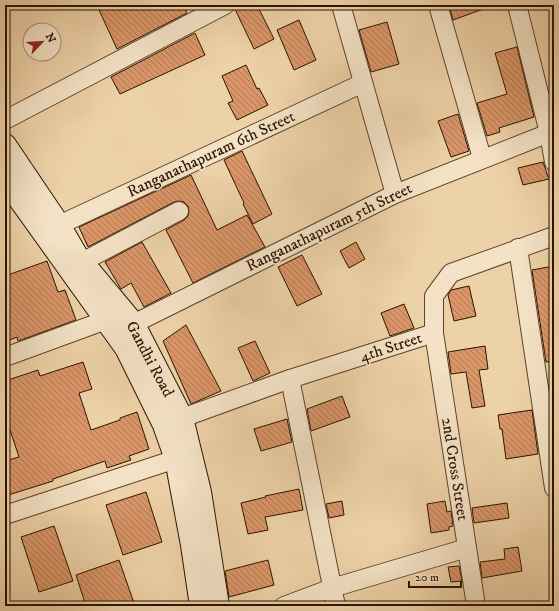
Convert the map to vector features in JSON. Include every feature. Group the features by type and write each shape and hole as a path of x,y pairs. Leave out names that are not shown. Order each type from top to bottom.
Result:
{"main road":[{"name":"Gandhi Road","path":"5,146 11,181 118,326 182,418 200,492 218,606"},
{"name":"Gandhi Road","path":"11,181 59,225 118,326 126,348 164,425 176,459 192,545 201,606"}],"street":[{"path":"5,120 225,5"},
{"path":"341,5 395,194"},
{"path":"438,5 482,158"},
{"path":"516,5 549,108 549,133 554,162"},
{"name":"Ranganathapuram 6th Street","path":"59,225 363,83"},
{"name":"Ranganathapuram 5th Street","path":"5,358 118,326 395,194 482,158 549,133"},
{"path":"82,262 179,211"},
{"name":"4th Street","path":"182,418 290,379 434,333 434,296 451,273 554,236"},
{"path":"518,248 554,488"},
{"name":"2nd Cross Street","path":"434,333 476,606"},
{"path":"290,379 336,606"},
{"path":"5,515 176,459"},
{"path":"284,606 332,588 467,548"}],"building":[{"path":"110,5 183,5 187,13 117,49 99,10"},
{"path":"235,5 257,5 274,39 254,49 235,9"},
{"path":"449,5 489,5 489,7 453,20"},
{"path":"299,20 316,60 294,70 277,30"},
{"path":"387,22 399,64 371,72 359,30"},
{"path":"195,33 205,55 120,94 111,77"},
{"path":"517,47 534,117 499,128 500,132 487,136 477,103 507,94 495,53"},
{"path":"246,65 257,89 259,88 268,105 237,120 228,103 233,101 222,76"},
{"path":"458,114 469,151 451,157 438,121"},
{"path":"242,151 272,214 253,224 224,160"},
{"path":"543,162 549,179 523,185 518,168"},
{"path":"191,175 217,230 247,215 265,247 193,283 166,230 184,220 188,216 188,206 184,202 179,201 174,202 88,247 79,227"},
{"path":"142,242 171,293 144,307 131,283 121,289 105,262"},
{"path":"356,242 365,259 349,268 340,251"},
{"path":"302,255 322,294 297,306 278,267"},
{"path":"47,261 58,292 65,290 76,320 18,341 17,337 5,342 5,276"},
{"path":"554,266 554,361 546,362 532,270"},
{"path":"469,286 476,316 454,321 448,295 451,290"},
{"path":"404,304 414,328 390,336 381,313"},
{"path":"186,325 221,391 191,404 163,341"},
{"path":"255,341 270,373 253,381 238,348"},
{"path":"485,346 488,369 479,370 485,406 472,408 466,372 451,374 448,352"},
{"path":"83,362 92,389 79,393 91,430 120,420 120,418 137,412 149,449 129,456 131,460 107,468 105,461 53,479 53,481 5,496 5,461 19,457 5,415 5,381 38,370 40,376"},
{"path":"342,396 350,417 311,431 307,409"},
{"path":"532,410 538,454 506,459 502,429 500,429 498,415"},
{"path":"287,419 292,442 261,451 254,429"},
{"path":"299,489 303,510 265,517 268,530 248,534 241,503"},
{"path":"146,492 162,542 123,555 106,505"},
{"path":"342,501 344,515 329,518 326,504"},
{"path":"445,501 447,512 451,511 453,526 449,527 449,530 431,533 427,504"},
{"path":"507,503 509,518 474,523 472,508"},
{"path":"54,526 73,581 39,592 21,537"},
{"path":"518,547 522,571 482,578 480,562 505,559 504,549"},
{"path":"119,560 135,606 86,606 76,575"},
{"path":"268,560 274,585 229,597 225,571"},
{"path":"459,566 462,581 451,582 448,567"}]}
